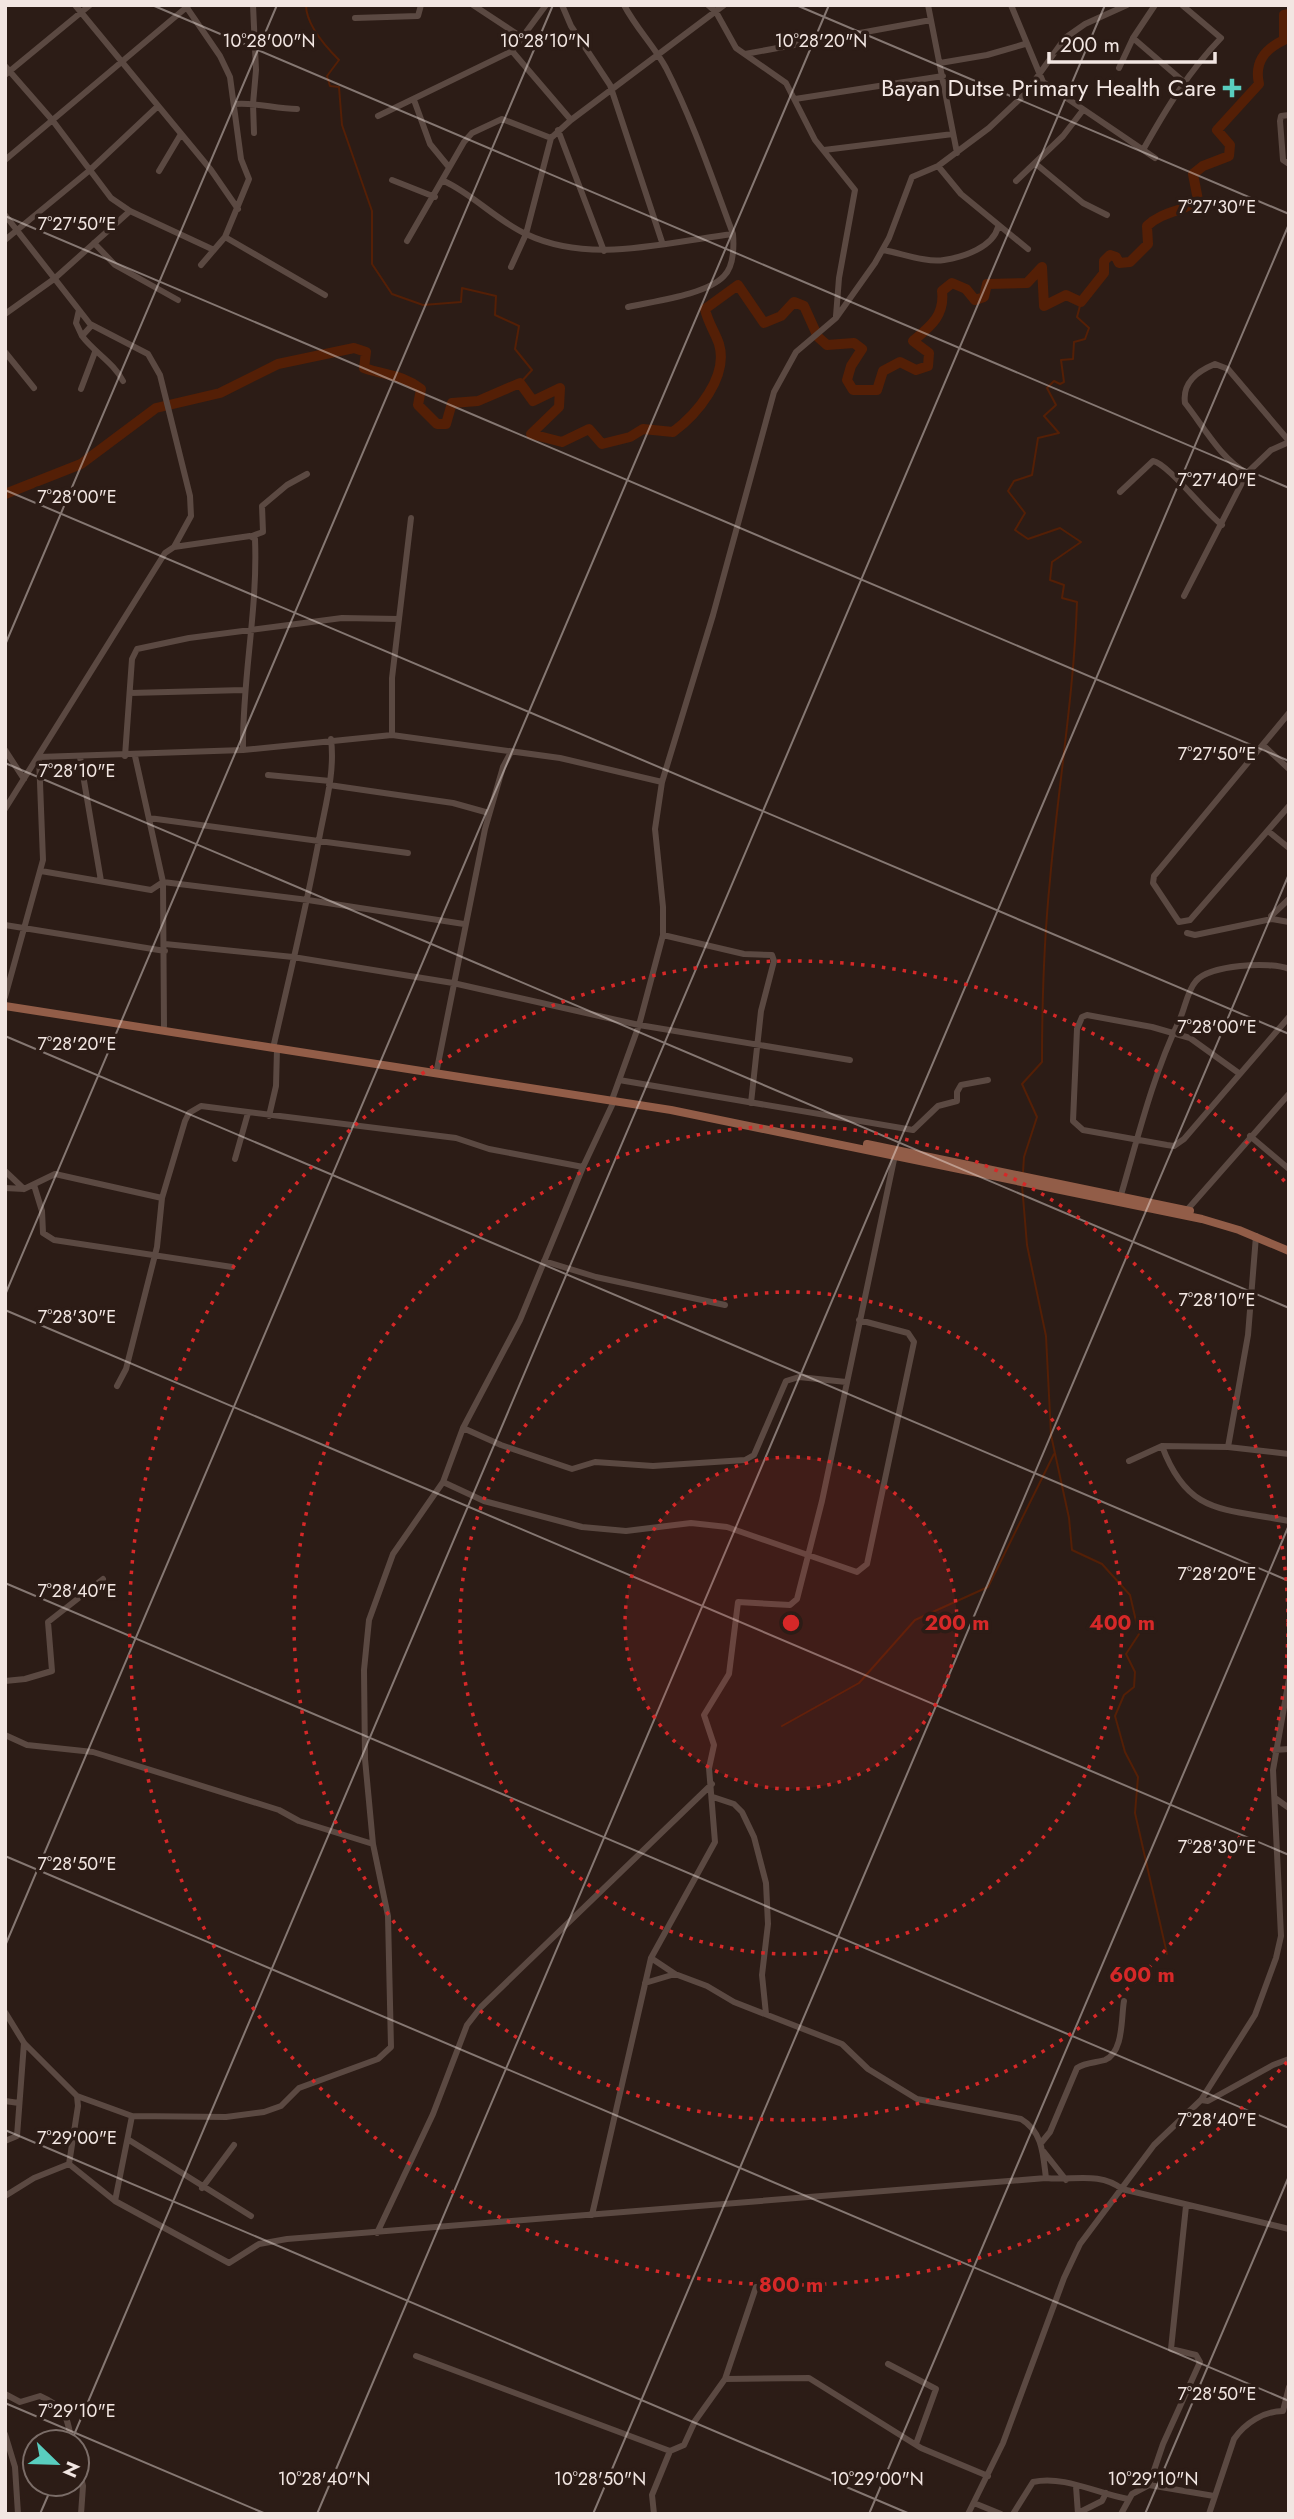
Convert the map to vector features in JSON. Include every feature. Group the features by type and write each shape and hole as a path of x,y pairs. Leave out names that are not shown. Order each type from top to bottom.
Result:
{"main road":[{"path":"5,1002 275,1046"},
{"path":"5,1002 614,1099 1162,1210 1256,1236 1289,1251"},
{"path":"408,1067 437,1069 614,1099 1121,1195 1243,1226 1289,1245"}],"street":[{"path":"75,5 181,134 238,209"},
{"path":"90,5 7,71 53,121 111,198 130,211 214,250"},
{"path":"253,5 256,70 254,133"},
{"path":"355,18 418,16 421,5"},
{"path":"473,5 523,38"},
{"path":"562,5 611,91 662,242"},
{"path":"624,5 634,26 657,54 694,132 733,234 734,250 729,270 715,283 628,307"},
{"path":"708,5 716,12 728,37 745,54 777,75 795,99 815,139 855,194 839,278 836,318"},
{"path":"511,267 526,234 551,138 723,5"},
{"path":"937,5 928,8 957,153"},
{"path":"1011,5 1038,74 1050,89 1155,158"},
{"path":"5,2012 24,2043 77,2096 132,2116 212,2117 264,2112 281,2106 299,2088 387,2054 391,2047 388,1916 373,1844 364,1749 364,1670 369,1620 393,1554 443,1482 463,1428 500,1361 614,1099 639,1026 663,935 663,907 655,829 662,782 713,615 774,392 789,361 803,342 836,318 883,250 912,177 938,166 989,128 1026,94 1056,48 1074,30 1127,5"},
{"path":"1119,68 1133,38 1155,5"},
{"path":"1143,150 1184,82 1221,37 1182,5"},
{"path":"5,160 187,6 230,77 241,159 249,180 225,237 201,265"},
{"path":"378,117 512,51 542,7"},
{"path":"745,54 931,20"},
{"path":"1133,38 1184,82"},
{"path":"940,63 987,55 1025,44"},
{"path":"512,51 571,120"},
{"path":"795,99 943,76"},
{"path":"414,100 430,144 448,166"},
{"path":"235,104 297,109"},
{"path":"5,240 90,170 158,106"},
{"path":"1016,181 1036,164 1083,110"},
{"path":"1289,115 1281,116 1280,121 1283,160 1289,164"},
{"path":"407,241 444,181 448,166 472,133 502,119 551,138"},
{"path":"558,130 604,251"},
{"path":"159,171 181,134"},
{"path":"824,150 954,134"},
{"path":"1036,164 1083,203 1107,215"},
{"path":"938,166 961,194 1028,249"},
{"path":"393,180 435,197"},
{"path":"444,181 471,194 526,234 604,251 733,234"},
{"path":"5,314 54,279 130,211"},
{"path":"5,215 92,324 148,354 162,385 190,496 191,516 174,547 159,562 5,809"},
{"path":"883,250 943,261 989,243 995,237 998,227"},
{"path":"225,237 325,295"},
{"path":"94,243 116,265 178,300"},
{"path":"79,310 76,323 82,336 123,380"},
{"path":"82,336 92,324"},
{"path":"5,352 34,388"},
{"path":"81,389 95,352"},
{"path":"1184,596 1248,473 1271,450 1289,441 1228,369 1215,364 1199,370 1186,392 1185,403 1237,468 1248,473"},
{"path":"1120,492 1144,467 1153,461 1162,463 1185,490 1222,525"},
{"path":"174,547 252,536 263,532 262,506 287,485 307,474"},
{"path":"392,735 392,678 411,518"},
{"path":"243,750 244,690 252,631 256,564 255,539 252,536"},
{"path":"125,756 132,659 137,649 157,643 341,618 399,619"},
{"path":"130,693 244,690"},
{"path":"1289,713 1154,876 1153,883 1179,922 1190,920 1289,806"},
{"path":"39,757 243,750 331,739 392,735 560,758 662,782"},
{"path":"269,1116 276,1086 275,1046 319,840 333,758 331,739"},
{"path":"1263,746 1289,769"},
{"path":"5,750 24,779"},
{"path":"498,751 503,767"},
{"path":"437,1069 464,924 489,813 503,767 511,752"},
{"path":"135,755 163,882 164,1026"},
{"path":"5,1002 43,860 39,757"},
{"path":"79,757 101,881"},
{"path":"268,775 453,803 489,813"},
{"path":"149,818 408,853"},
{"path":"1268,831 1289,848"},
{"path":"41,871 151,890 163,882 308,900 464,924"},
{"path":"1272,919 1272,914 1289,899"},
{"path":"1186,933 1195,935 1272,919 1289,922"},
{"path":"5,925 165,947 293,957 453,982 639,1026 850,1060"},
{"path":"663,935 738,953 772,955 774,961 761,1011 751,1103"},
{"path":"1121,1195 1172,1033 1194,983 1202,976 1255,964 1289,969"},
{"path":"1240,1074 1198,1042 1172,1033 1094,1015 1082,1017 1077,1029 1075,1126 1138,1140 1167,1145 1179,1144 1240,1074 1289,1017"},
{"path":"619,1080 913,1130 938,1106 957,1101 957,1092 961,1085 988,1080"},
{"path":"1187,1210 1289,1094"},
{"path":"117,1386 126,1369 155,1258 161,1229 162,1198 190,1112 201,1106 456,1138 489,1149 583,1167"},
{"path":"234,1159 248,1113"},
{"path":"1250,1136 1289,1169"},
{"path":"592,2215 651,1958 713,1850 716,1834 709,1768 713,1736 704,1715 729,1674 738,1602 782,1605 794,1602 808,1554 895,1156"},
{"path":"5,1171 24,1188"},
{"path":"5,1188 24,1188 55,1174 162,1198"},
{"path":"34,1185 42,1211 43,1233 54,1240 155,1258 232,1267"},
{"path":"1228,1447 1248,1335 1256,1236"},
{"path":"544,1261 596,1278 726,1305"},
{"path":"443,1482 484,1501 582,1527 626,1531 691,1522 740,1531 857,1572 867,1564 914,1342 908,1333 859,1320"},
{"path":"463,1428 501,1445 572,1469 595,1462 653,1466 745,1460 754,1455 786,1381 799,1377 846,1382"},
{"path":"1162,1446 1172,1475 1204,1503 1217,1509 1289,1521"},
{"path":"1129,1461 1162,1446 1228,1447 1289,1454"},
{"path":"5,1681 25,1679 52,1671 48,1622 103,1579"},
{"path":"968,2514 988,2476 1064,2278 1080,2244 1154,2145 1201,2100 1255,2015 1276,1958 1281,1936 1274,1749 1289,1679"},
{"path":"5,1735 27,1745 93,1752 279,1810 299,1821 373,1844"},
{"path":"1274,1749 1289,1749"},
{"path":"377,2233 433,2113 467,2025 481,2007 712,1784"},
{"path":"713,1797 734,1804 742,1812 754,1837 766,1883 768,1924 762,1975 766,2014"},
{"path":"1275,1798 1289,1808"},
{"path":"651,1958 675,1975 842,2045 868,2069 917,2099 1021,2119 1030,2124 1066,2180"},
{"path":"645,1983 675,1975"},
{"path":"1046,2178 1042,2146 1077,2068 1105,2060 1116,2047 1125,2001"},
{"path":"5,2141 17,2136 24,2043"},
{"path":"1201,2100 1208,2101 1273,2064 1289,2059"},
{"path":"68,2164 77,2096"},
{"path":"5,2101 19,2103"},
{"path":"115,2201 132,2116"},
{"path":"129,2140 202,2188 251,2216"},
{"path":"202,2188 234,2145"},
{"path":"5,2196 34,2178 68,2164"},
{"path":"68,2164 115,2201 229,2263 259,2244 270,2241 1046,2178 1066,2180 1088,2176 1115,2184 1122,2189 1186,2206 1289,2229"},
{"path":"1121,2514 1128,2498 1149,2484 1163,2444 1200,2362 1196,2355 1171,2349 1186,2206"},
{"path":"416,2356 670,2451 684,2445 695,2421 725,2379 756,2287"},
{"path":"888,2364 936,2389 916,2444"},
{"path":"725,2379 809,2378 835,2398 916,2444 988,2476"},
{"path":"1209,2514 1224,2462 1240,2431 1268,2411 1283,2411 1289,2386"},
{"path":"5,2394 20,2402 40,2396 58,2404 65,2413 69,2428"},
{"path":"5,2434 15,2467 18,2514"},
{"path":"654,2514 652,2496 670,2451"},
{"path":"1013,2514 1033,2482 1043,2480 1128,2498"},
{"path":"1149,2484 1213,2496"},
{"path":"1076,2486 1078,2513 1102,2501 1105,2493"},
{"path":"974,2503 1001,2514"}],"waterway":[{"path":"306,5 313,28 339,60 327,76 330,86 339,87 342,125 372,211 372,264 392,294 423,305 461,302 462,288 496,296 495,315 519,326 515,349 532,370 520,383"},
{"path":"5,494 81,464 156,408 220,393 278,364 354,348 366,352 364,368 400,378 421,389 418,405 437,424 446,424 452,403 478,401 520,383 533,401 560,388 559,407 531,434 562,442 589,429 602,444 630,437 643,429 673,432 700,405 715,382 719,369 719,344 705,309 738,285 764,323 781,316 794,302 804,306 818,337 827,345 854,343 862,349 851,366 847,380 853,390 877,390 883,371 900,362 916,370 928,366 929,353 913,341 935,319 941,307 942,291 952,283 966,289 975,300 984,297 987,284 1027,283 1042,267 1044,306 1066,295 1081,302 1104,273 1104,261 1110,255 1116,257 1119,263 1130,262 1148,244 1147,226 1160,217 1198,200 1193,174 1203,166 1229,156 1230,145 1217,130 1259,84 1258,69 1262,57 1284,40 1284,15 1289,14"},
{"path":"1023,1172 1024,1157 1037,1117 1022,1084 1042,1062 1048,903 1073,672 1077,602 1062,598 1064,585 1050,580 1052,562 1081,542 1060,528 1028,539 1015,530 1025,513 1008,491 1014,481 1032,475 1038,438 1059,433 1044,416 1056,405 1047,388 1054,381 1060,384 1064,382 1061,360 1073,359 1074,342 1085,339 1089,328 1077,317 1081,302"},
{"path":"1022,1185 1027,1245 1046,1336 1051,1435 1069,1518 1072,1550 1102,1564 1130,1595 1139,1634 1126,1654 1135,1672 1134,1687 1124,1695 1115,1716 1125,1752 1138,1777 1135,1813 1167,1954"},
{"path":"782,1726 859,1683 915,1620 988,1587 1054,1454"}],"place":[{"name":"Bayan Dutse Primary Health Care","path":"1232,88"}]}
